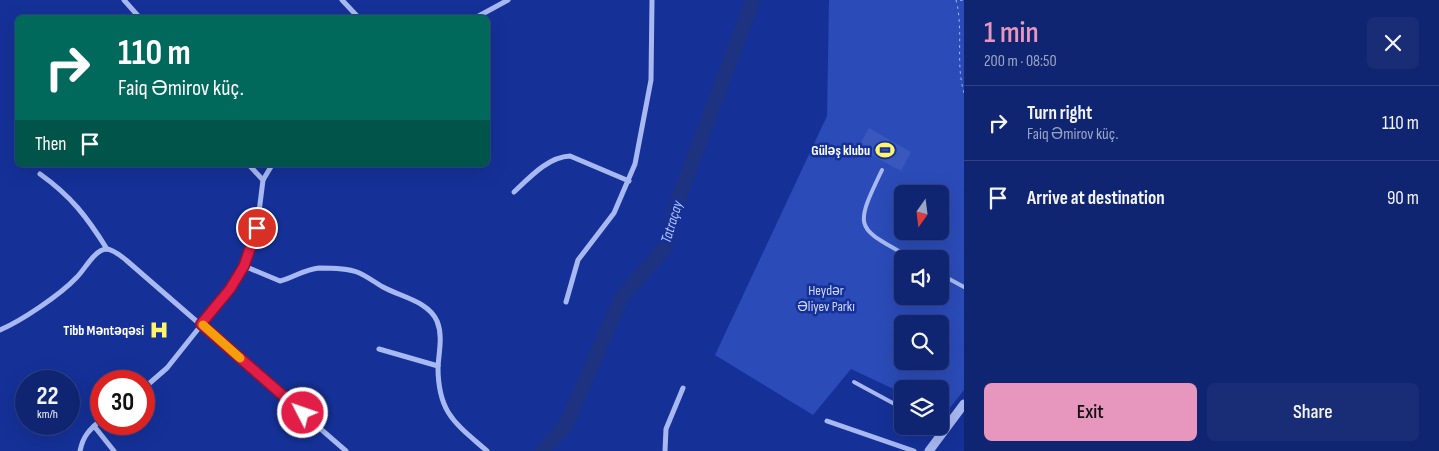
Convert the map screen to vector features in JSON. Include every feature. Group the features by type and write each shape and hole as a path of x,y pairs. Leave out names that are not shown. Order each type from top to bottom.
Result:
{"street":[{"path":"124,0 137,15"},
{"path":"342,0 356,15"},
{"path":"480,15 508,0"},
{"path":"566,302 578,260 614,213 629,182 635,164 651,80 652,0"},
{"path":"514,192 539,169 560,156 570,156 629,182"},
{"path":"251,167 263,180"},
{"path":"155,378 167,368 230,289 244,266 257,228 263,180 271,167"},
{"path":"40,174 62,190 75,203 107,249 116,252 346,451"},
{"path":"0,330 61,292 77,278 100,252 107,249"},
{"path":"244,266 280,281 313,269 350,270 365,275 384,288 425,307 437,321 441,338 438,366 440,392 448,414 451,419 487,451"},
{"path":"379,349 438,366"},
{"path":"665,451 666,429 683,388"},
{"path":"949,424 964,404"},
{"path":"827,422 914,451"},
{"path":"80,451 83,438 90,430"},
{"path":"101,435 114,451"},
{"path":"929,451 941,435"}],"lane":[{"path":"882,170 867,201 864,227 871,235 897,250"},
{"path":"949,279 964,287"},
{"path":"854,382 894,404"}],"path":[{"path":"956,0 961,18 958,42 959,71 964,93"},
{"path":"960,0 964,1"}],"green space":[{"name":"Heydər Əliyev Parkı","path":"829,0 964,0 964,390 949,409 949,380 894,380 894,389 851,369 813,415 715,355 827,116"}],"building":[{"name":"Güləş klubu","path":"869,128 911,152 901,171 858,148"}],"waterway":[{"name":"Tatraçay","path":"542,451 565,426 622,297 665,248 680,194 753,0"}],"slow traffic":[{"path":"203,325 240,358"}],"place":[{"name":"Güləş klubu","path":"885,150"},
{"name":"Tibb Məntəqəsi","path":"159,330"}],"route":[{"path":"257,228 244,266 230,289 201,324 303,413"}]}
